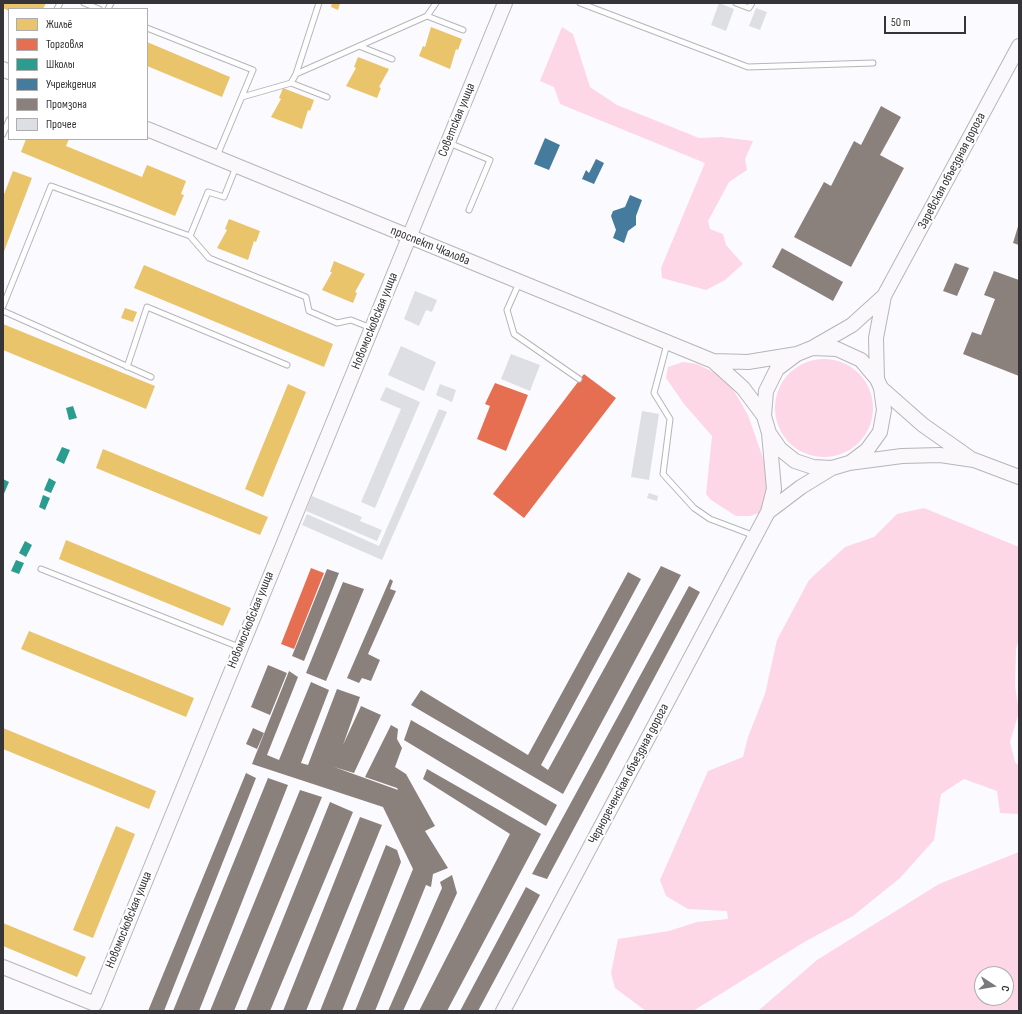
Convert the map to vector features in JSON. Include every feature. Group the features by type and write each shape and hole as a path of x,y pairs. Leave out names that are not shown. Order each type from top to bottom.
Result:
{"main road":[{"name":"Советская улица","path":"410,237 505,3"},
{"name":"Заревская объездная дорога","path":"884,296 1019,46"},
{"name":"проспект Чкалова","path":"148,129 713,361"},
{"name":"Новомосковская улица","path":"3,967 95,1004 410,237"},
{"path":"713,361 748,362 797,354 812,348 852,325 884,296"},
{"path":"849,463 867,450 880,432 884,410 879,384 876,338 884,296"},
{"path":"812,348 837,349 861,360 879,384 923,425 974,460 1019,477"},
{"path":"764,416 766,391 778,369 797,354"},
{"path":"713,361 743,388 764,416 769,433 774,489 768,512"},
{"path":"769,433 780,449 795,461 813,467 832,468"},
{"path":"768,512 800,487 832,468 849,463 923,454 974,460"},
{"name":"Чернореченская объездная дорога","path":"503,1011 768,512"}],"lane":[{"path":"84,3 96,8"},
{"path":"292,83 319,3"},
{"path":"296,74 427,16 436,3"},
{"path":"580,3 748,67 873,63"},
{"path":"736,3 749,8 752,3"},
{"path":"427,16 463,30"},
{"path":"148,28 253,70 216,157"},
{"path":"359,46 392,59"},
{"path":"242,97 292,83 327,97"},
{"path":"3,134 8,122"},
{"path":"448,143 490,160 468,210"},
{"path":"190,236 208,192 224,197 237,166"},
{"path":"3,306 51,186 190,236 209,258 306,297 309,311 337,323 351,320 372,328"},
{"path":"519,282 507,310 514,334 579,379"},
{"path":"127,367 147,307 287,365"},
{"path":"3,311 152,377"},
{"path":"668,343 654,393 670,419 663,474 694,508 710,519 756,536"},
{"path":"41,569 240,648"}],"shaded area":[{"path":"562,27 573,34 590,87 617,105 699,138 721,137 753,141 745,159 747,170 729,182 708,221 710,229 723,234 726,245 743,264 725,280 706,290 662,278 661,268 705,163 560,104 554,87 540,81"},
{"path":"824,359 843,363 858,374 869,389 873,408 869,427 858,442 843,453 824,457 805,453 790,442 779,427 775,408 779,389 790,374 805,363"},
{"path":"683,362 697,364 721,376 734,391 748,415 765,464 769,490 759,513 750,516 736,516 711,500 706,494 712,436 684,404 666,378 668,367"},
{"path":"924,508 1019,547 1019,639 1016,649 1015,685 1019,712 1010,742 1015,762 1019,766 1019,814 1000,813 997,791 964,779 941,794 934,840 900,878 853,916 806,941 693,1011 646,1011 615,988 611,973 618,939 669,931 697,922 728,919 727,911 688,909 666,896 660,880 708,771 743,757 748,737 765,694 777,640 809,580 845,547 874,537 897,514"},
{"path":"1019,852 1019,1011 758,1011 817,960 939,884"}],"building: Жильё":[{"path":"3,3 46,3 44,8 8,8 8,10 3,8"},
{"path":"332,3 340,3 338,10 331,7"},
{"path":"431,27 462,39 458,50 456,49 450,69 419,56 423,46 425,47"},
{"path":"148,42 230,77 222,97 148,66"},
{"path":"358,57 389,69 379,87 381,88 377,98 346,86 356,68 354,67"},
{"path":"283,88 314,100 310,111 308,110 302,129 271,117 281,99 279,98"},
{"path":"26,140 69,140 66,146 142,177 147,165 186,181 181,194 184,195 175,216 21,152"},
{"path":"13,171 32,178 3,254 3,197"},
{"path":"229,219 260,231 256,242 254,241 248,260 217,248 227,230 225,229"},
{"path":"334,261 365,274 355,292 357,293 353,303 322,290 332,272 330,272"},
{"path":"144,265 333,344 324,367 134,288"},
{"path":"125,308 137,312 133,322 121,318"},
{"path":"3,324 155,386 146,409 3,350"},
{"path":"288,384 306,392 263,497 245,489"},
{"path":"103,449 268,517 260,535 96,468"},
{"path":"66,540 231,608 223,626 59,559"},
{"path":"29,631 194,698 186,717 21,649"},
{"path":"3,728 156,791 149,809 3,749"},
{"path":"116,826 135,834 93,938 73,930"},
{"path":"3,923 86,957 77,977 3,946"}],"building: Торговля":[{"path":"584,374 616,398 524,518 493,494"},
{"path":"495,383 528,395 506,451 477,439 490,406 485,404"},
{"path":"311,568 324,573 294,649 281,644"}],"building: Школы":[{"path":"73,406 77,418 69,420 66,408"},
{"path":"62,447 70,450 64,464 56,460"},
{"path":"49,478 56,482 51,493 44,490"},
{"path":"3,479 9,482 3,496"},
{"path":"43,495 50,498 45,510 39,507"},
{"path":"25,541 32,545 26,557 19,553"},
{"path":"16,560 24,563 19,574 11,571"}],"building: Учреждения":[{"path":"545,138 560,145 549,170 534,164"},
{"path":"596,159 604,163 594,184 582,179 586,170 589,173"},
{"path":"630,195 642,200 636,216 636,225 628,231 624,243 613,238 616,230 611,216 613,211 625,207"}],"building: Промзона":[{"path":"881,106 901,117 880,155 904,168 851,267 794,237 824,182 831,186 854,141 861,145"},
{"path":"1019,223 1019,245 1013,243"},
{"path":"782,248 843,282 833,301 772,267"},
{"path":"955,263 969,268 957,296 943,291"},
{"path":"994,271 1019,280 1019,376 963,354 972,332 981,335 995,299 984,295"},
{"path":"661,566 681,575 563,794 411,705 421,690 528,755 628,572 641,579 541,765 548,770"},
{"path":"327,569 339,573 304,661 292,656"},
{"path":"390,579 393,581 390,589 396,591 368,654 380,660 371,681 362,678 359,683 347,678"},
{"path":"343,582 364,589 326,681 306,673"},
{"path":"689,586 700,592 547,879 532,874"},
{"path":"268,665 287,673 270,715 251,707"},
{"path":"289,671 298,677 267,755 279,760 311,682 329,690 301,763 308,765 337,689 360,697 343,745 361,706 381,715 354,773 334,767 398,790 397,788 365,777 391,725 398,729 397,739 402,748 395,767 406,774 435,826 425,831 448,868 433,874 431,887 426,885 375,1011 355,1011 413,869 383,807 252,764"},
{"path":"411,720 557,805 546,826 404,740"},
{"path":"253,728 264,733 257,749 246,744"},
{"path":"427,769 541,834 447,1011 419,1011 510,834 423,779"},
{"path":"246,773 256,778 164,1011 148,1011"},
{"path":"268,778 288,785 199,1011 173,1011"},
{"path":"300,790 322,797 234,1011 210,1011"},
{"path":"330,802 353,812 270,1011 246,1011"},
{"path":"360,817 382,825 306,1011 283,1011"},
{"path":"386,845 397,850 401,862 342,1011 320,1011"},
{"path":"452,875 457,893 403,1011 388,1011 442,888 440,882"},
{"path":"526,887 540,895 478,1011 460,1011"}],"building: Прочее":[{"path":"719,3 734,9 726,31 711,25"},
{"path":"756,8 767,12 760,30 749,26"},
{"path":"415,291 437,300 432,312 426,310 419,326 404,319"},
{"path":"401,346 436,362 424,391 388,375"},
{"path":"511,354 540,365 530,391 501,379"},
{"path":"440,384 456,390 452,402 436,395"},
{"path":"386,387 420,402 375,508 361,502 401,409 380,400"},
{"path":"439,409 447,412 382,560 302,525 307,514 379,546"},
{"path":"642,411 659,414 649,480 631,477"},
{"path":"649,493 658,496 657,501 647,498"},
{"path":"312,496 362,517 360,521 382,530 377,541 306,511"}]}
